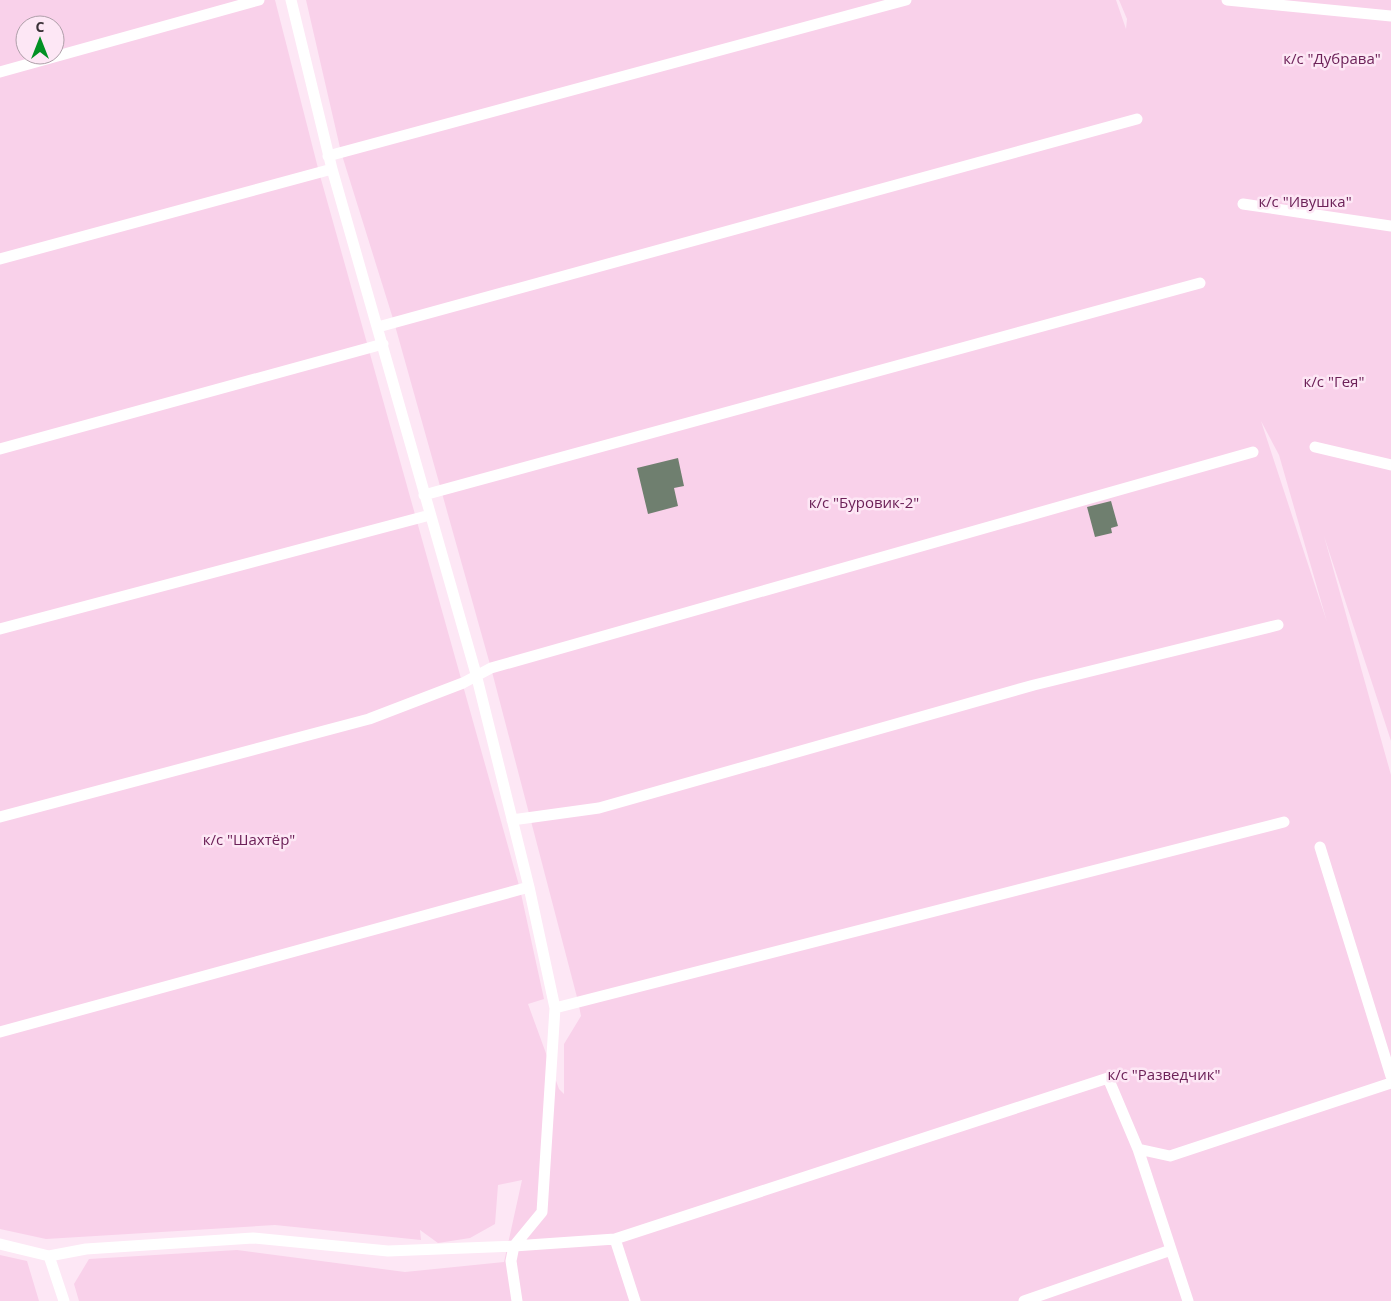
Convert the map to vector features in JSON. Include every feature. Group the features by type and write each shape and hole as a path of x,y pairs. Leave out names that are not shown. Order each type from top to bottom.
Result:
{"lane":[{"path":"0,72 259,0"},
{"path":"290,0 328,156 476,674 529,887 555,1008 542,1212 514,1246 511,1261 517,1301"},
{"path":"328,156 906,0"},
{"path":"1227,0 1391,16"},
{"path":"378,327 1138,118"},
{"path":"0,259 332,169"},
{"path":"1243,204 1391,226"},
{"path":"424,495 1200,282"},
{"path":"0,449 383,344"},
{"path":"1314,448 1391,465"},
{"path":"0,817 369,719 463,683 476,674 491,668 1253,452"},
{"path":"0,629 430,515"},
{"path":"512,820 599,808 1034,685 1278,625"},
{"path":"555,1008 1284,822"},
{"path":"1320,847 1391,1076"},
{"path":"0,1032 529,887"},
{"path":"0,1244 49,1256 86,1249 253,1238 388,1251 514,1246 615,1239 1108,1078 1138,1149 1188,1301"},
{"path":"1138,1149 1170,1156 1391,1083"},
{"path":"615,1239 635,1301"},
{"path":"1024,1301 1171,1250"},
{"path":"49,1256 64,1301"}],"green space":[{"path":"0,0 275,0 319,172 520,889 544,999 528,1004 559,1089 564,1094 564,1044 581,1016 578,1001 491,668 394,322 341,152 306,0 1116,0 1126,29 1127,19 1119,0 1391,0 1391,741 1324,536 1391,775 1391,1301 79,1301 74,1284 89,1259 237,1250 405,1272 504,1262 522,1180 498,1185 495,1224 470,1238 438,1243 420,1230 421,1240 275,1225 46,1239 0,1229","holes":["1261,421 1279,455 1327,622"]},
{"path":"0,1255 27,1261 39,1301 0,1301"}],"building":[{"path":"678,458 684,486 674,488 678,506 648,514 637,468"},
{"path":"1111,501 1118,526 1111,528 1112,533 1095,537 1087,507"}],"park label":[{"name":"к/с \"Дубрава\"","path":"1332,59"},
{"name":"к/с \"Ивушка\"","path":"1305,202"},
{"name":"к/с \"Гея\"","path":"1334,382"},
{"name":"к/с \"Буровик-2\"","path":"864,503"},
{"name":"к/с \"Шахтёр\"","path":"249,840"},
{"name":"к/с \"Разведчик\"","path":"1164,1075"}]}
